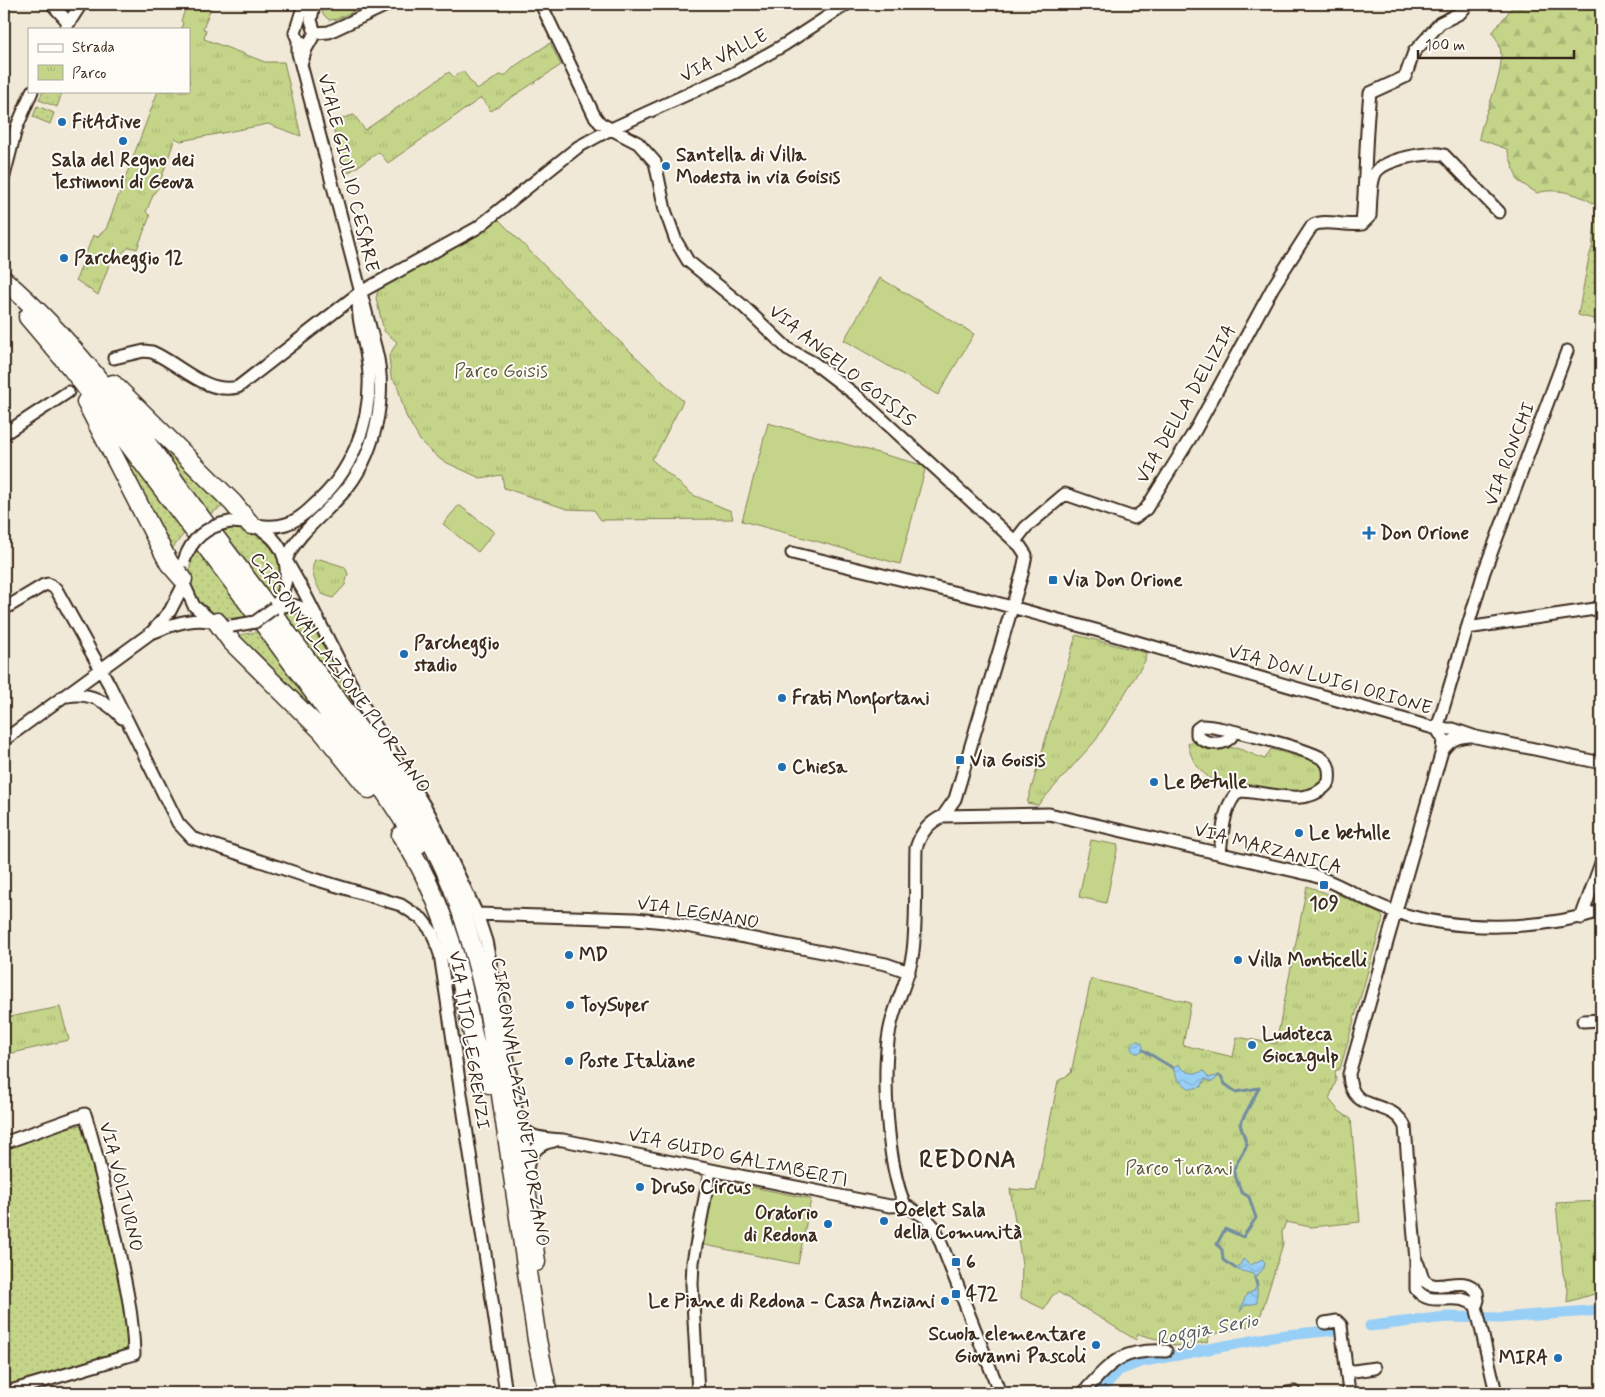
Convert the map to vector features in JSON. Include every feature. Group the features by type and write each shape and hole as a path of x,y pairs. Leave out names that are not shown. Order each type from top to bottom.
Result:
{"highway":[{"name":"CIRCONVALLAZIONE PLORZANO","path":"4,280 57,341 106,390 374,750 421,823 451,885 482,982 532,1314 548,1393"},
{"name":"CIRCONVALLAZIONE PLORZANO","path":"4,294 26,316 57,341 372,772 411,831 438,883 459,936 482,1027 525,1334 539,1393"},
{"path":"57,341 233,503 252,525"},
{"path":"57,341 84,399 169,563 183,582"},
{"path":"221,623 231,640 342,753 419,864 450,940 479,1063 489,1084"},
{"path":"521,1128 523,1165 538,1278 532,1314"}],"street":[{"path":"52,4 67,26 81,4"},
{"path":"304,4 295,33 298,40 305,43 313,33 329,32 389,4"},
{"name":"VIALE GIULIO CESARE","path":"302,62 313,33 311,14 314,4"},
{"name":"VIA VALLE","path":"611,129 734,73 846,4"},
{"path":"1362,224 1365,192 1365,142 1370,93 1404,77 1414,52 1448,17 1466,9 1468,4"},
{"name":"VIA ANGELO GOISIS","path":"543,5 594,115 600,123 638,144 655,162 665,210 676,241 688,261 742,305 788,349 814,363 857,396 1024,550 1026,558 1012,608 954,799 943,816"},
{"path":"298,26 305,22 313,33"},
{"name":"VIALE GIULIO CESARE","path":"152,632 183,621 255,622 274,608 285,586 286,561 294,543 344,492 355,477 371,440 379,408 380,370 366,306 359,293 302,62 298,53 298,40"},
{"path":"4,176 16,129 32,92"},
{"path":"114,358 144,351 152,352 212,386 226,389 238,387 359,293 477,228 578,147 611,129"},
{"path":"1362,224 1370,216 1374,176 1378,168 1389,163 1426,154 1444,155 1499,212"},
{"name":"VIA DELLA DELIZIA","path":"1015,541 1026,527 1065,494 1134,518 1139,516 1146,509 1196,429 1273,287 1312,226 1322,222 1350,226 1362,224"},
{"name":"VIALE GIULIO CESARE","path":"4,740 152,632 170,611 183,582 184,561 191,545 200,535 212,527 230,522 269,527 294,522 324,497 353,455 364,424 369,384 368,364 357,309 359,293"},
{"name":"VIA RONCHI","path":"1436,730 1484,572 1567,351"},
{"path":"4,434 68,392"},
{"name":"VIALE GIULIO CESARE","path":"252,525 274,539 286,561"},
{"path":"792,553 1012,608"},
{"path":"286,561 356,694 430,815 477,914 486,941 521,1128"},
{"path":"183,582 194,606 221,623"},
{"name":"VIA TITO LEGRENZI","path":"4,609 44,585 52,586 59,594 101,670 178,824 192,838 311,878 401,905 422,918 432,932 440,954 506,1393"},
{"path":"274,608 295,605 304,608 319,623"},
{"path":"1468,628 1538,619 1595,609 1601,605"},
{"name":"VIA DON LUIGI ORIONE","path":"1012,608 1084,627 1436,730 1453,729 1476,737 1597,762"},
{"name":"VIA TITO LEGRENZI","path":"64,697 76,694 96,699 114,710 128,724"},
{"path":"1436,730 1443,739 1442,751 1349,1074 1349,1086 1361,1100 1394,1114 1402,1120 1405,1127 1416,1260 1424,1279 1430,1284 1464,1283 1474,1288 1478,1295 1477,1310 1496,1393"},
{"path":"1220,852 1228,809 1232,797 1240,791 1291,797 1314,796 1330,782 1328,764 1322,758 1308,752 1234,732"},
{"path":"1442,751 1453,740 1461,736 1476,737"},
{"name":"VIA MARZANICA","path":"943,816 1049,814 1220,852 1327,879 1395,912 1442,922 1475,924 1550,923 1581,918 1601,912"},
{"path":"943,816 928,825 919,838 916,848 913,951 909,972 891,1021 886,1081 895,1166 905,1204 925,1217 935,1228 1000,1393"},
{"path":"1581,918 1601,863"},
{"name":"VIA LEGNANO","path":"477,914 635,919 665,922 886,964 909,972"},
{"path":"1583,1021 1601,1020"},
{"name":"VIA VOLTURNO","path":"4,1143 85,1114 94,1141 127,1290 134,1354 38,1388"},
{"name":"VIA GUIDO GALIMBERTI","path":"521,1128 529,1134 710,1171 890,1206 905,1204"},
{"path":"527,1190 527,1170 532,1154 538,1146 546,1142 563,1140"},
{"path":"698,1393 692,1269 710,1171"},
{"path":"1325,1323 1337,1321 1341,1325 1349,1393"},
{"path":"1083,1393 1114,1361 1141,1350 1166,1351"},
{"path":"1347,1372 1375,1368"},
{"path":"4,1393 38,1388"}],"green space":[{"path":"187,4 212,4 203,29 206,30 204,39 265,62 284,62 301,136 268,124 181,141 175,138 158,188 146,212 150,216 137,249 129,247 109,265 98,295 76,280 93,235 97,237 106,229 158,92 190,92 190,28 181,28 183,23 181,21"},
{"path":"324,4 343,4 354,11 337,19 329,20 322,13"},
{"path":"1515,4 1601,4 1601,246 1592,248 1597,206 1584,198 1560,191 1537,193 1518,181 1507,149 1479,139 1500,70 1501,56 1499,44 1492,33"},
{"path":"550,43 561,65 491,111 481,98 388,163 379,152 345,175 331,121 354,115 365,130 449,72 454,77 463,71 477,90 500,75 506,75 515,66"},
{"path":"43,92 62,93 57,107 39,100"},
{"path":"37,106 54,113 50,124 33,117"},
{"name":"Parco Goisis","path":"497,218 615,337 683,401 657,452 651,459 693,495 731,511 733,519 601,520 594,510 567,509 504,488 502,475 480,478 441,460 421,442 406,416 397,385 391,377 389,356 397,342 384,331 376,298 378,290"},
{"path":"1601,246 1601,321 1578,315 1592,248"},
{"path":"880,278 974,334 938,395 844,340"},
{"path":"126,404 227,504 208,515"},
{"path":"100,415 185,532 169,553"},
{"path":"768,423 926,466 900,564 742,521"},
{"path":"459,505 494,532 478,552 443,524"},
{"path":"234,528 257,536 275,554 280,565 281,576 279,588 271,599 220,530"},
{"path":"197,546 250,616 233,618 219,616 207,610 198,600 192,589 190,576 191,561"},
{"path":"320,559 345,567 348,574 345,585 333,598 322,594 314,578 313,564 315,560"},
{"path":"286,612 301,615 308,620 347,692 371,729 368,731 282,614"},
{"path":"261,631 344,743 235,636"},
{"path":"1076,635 1146,653 1145,661 1096,740 1038,805 1027,803"},
{"path":"1192,741 1223,750 1228,748 1238,749 1265,759 1271,749 1321,763 1324,777 1319,786 1309,791 1281,791 1242,783 1233,784 1230,789 1208,777 1197,766 1188,743"},
{"path":"1091,840 1118,845 1106,903 1079,897"},
{"name":"Parco Turani","path":"1307,886 1331,895 1334,892 1380,914 1383,918 1340,1069 1335,1071 1336,1081 1329,1099 1339,1111 1351,1119 1360,1222 1311,1227 1286,1222 1282,1232 1283,1244 1258,1324 1210,1335 1207,1342 1176,1346 1138,1334 1136,1340 1058,1292 1052,1296 1044,1309 1021,1298 1022,1264 1010,1189 1036,1191 1058,1081 1071,1073 1091,979 1191,1003 1183,1045 1233,1057 1237,1037 1276,1044"},
{"path":"60,1007 69,1040 4,1055 4,1018"},
{"path":"81,1125 98,1180 117,1265 129,1351 4,1388 4,1147 56,1130"},
{"path":"713,1179 811,1199 798,1264 700,1244"},
{"path":"1601,1201 1601,1292 1567,1302 1568,1289 1563,1274 1556,1203"},
{"path":"1601,1386 1601,1393 1559,1393 1558,1388"},
{"path":"1558,1388 1558,1393 1529,1393 1529,1390"}],"water":[{"path":"1137,1041 1143,1047 1137,1053 1131,1047"},
{"path":"1178,1064 1190,1072 1204,1071 1209,1078 1215,1076 1217,1078 1212,1082 1205,1079 1201,1087 1190,1089 1178,1080 1173,1069"},
{"path":"1243,1259 1251,1265 1262,1259 1265,1262 1264,1268 1255,1278 1253,1274 1235,1269 1239,1267"},
{"path":"1257,1285 1257,1303 1244,1306 1240,1312 1246,1295 1254,1291"}],"waterway":[{"path":"1143,1050 1173,1068"},
{"path":"1218,1076 1221,1076 1225,1084 1236,1092 1259,1088 1240,1124 1247,1145 1233,1170 1241,1192 1249,1197 1256,1218 1243,1237 1225,1229 1217,1244 1222,1250 1223,1260 1235,1268"},
{"path":"1255,1278 1257,1285"},
{"name":"Roggia Serio","path":"1370,1326 1446,1317 1500,1318 1601,1310"},
{"name":"Roggia Serio","path":"1098,1393 1119,1370 1140,1362 1278,1336 1335,1330"}],"place":[{"name":"FitActive","path":"62,122"},
{"name":"Sala del Regno dei Testimoni di Geova","path":"123,141"},
{"name":"Santella di Villa Modesta in via Goisis","path":"666,166"},
{"name":"Parcheggio 12","path":"64,258"},
{"name":"Don Orione","path":"1369,533"},
{"name":"Via Don Orione","path":"1053,580"},
{"name":"Parcheggio stadio","path":"404,654"},
{"name":"Frati Monfortani","path":"782,698"},
{"name":"Via Goisis","path":"960,760"},
{"name":"Chiesa","path":"782,767"},
{"name":"Le Betulle","path":"1154,782"},
{"name":"Le betulle","path":"1299,833"},
{"name":"109","path":"1324,885"},
{"name":"MD","path":"569,955"},
{"name":"Villa Monticelli","path":"1238,960"},
{"name":"ToySuper","path":"570,1005"},
{"name":"Ludoteca Giocagulp","path":"1252,1045"},
{"name":"Poste Italiane","path":"569,1061"},
{"name":"Druso Circus","path":"640,1187"},
{"name":"Qoelet Sala della Comunità","path":"884,1221"},
{"name":"Oratorio di Redona","path":"828,1224"},
{"name":"6","path":"956,1262"},
{"name":"472","path":"956,1294"},
{"name":"Le Piane di Redona - Casa Anziani","path":"945,1301"},
{"name":"Scuola elementare Giovanni Pascoli","path":"1096,1345"},
{"name":"MIRA","path":"1558,1358"}],"district":[{"name":"REDONA","path":"968,1160"}]}
